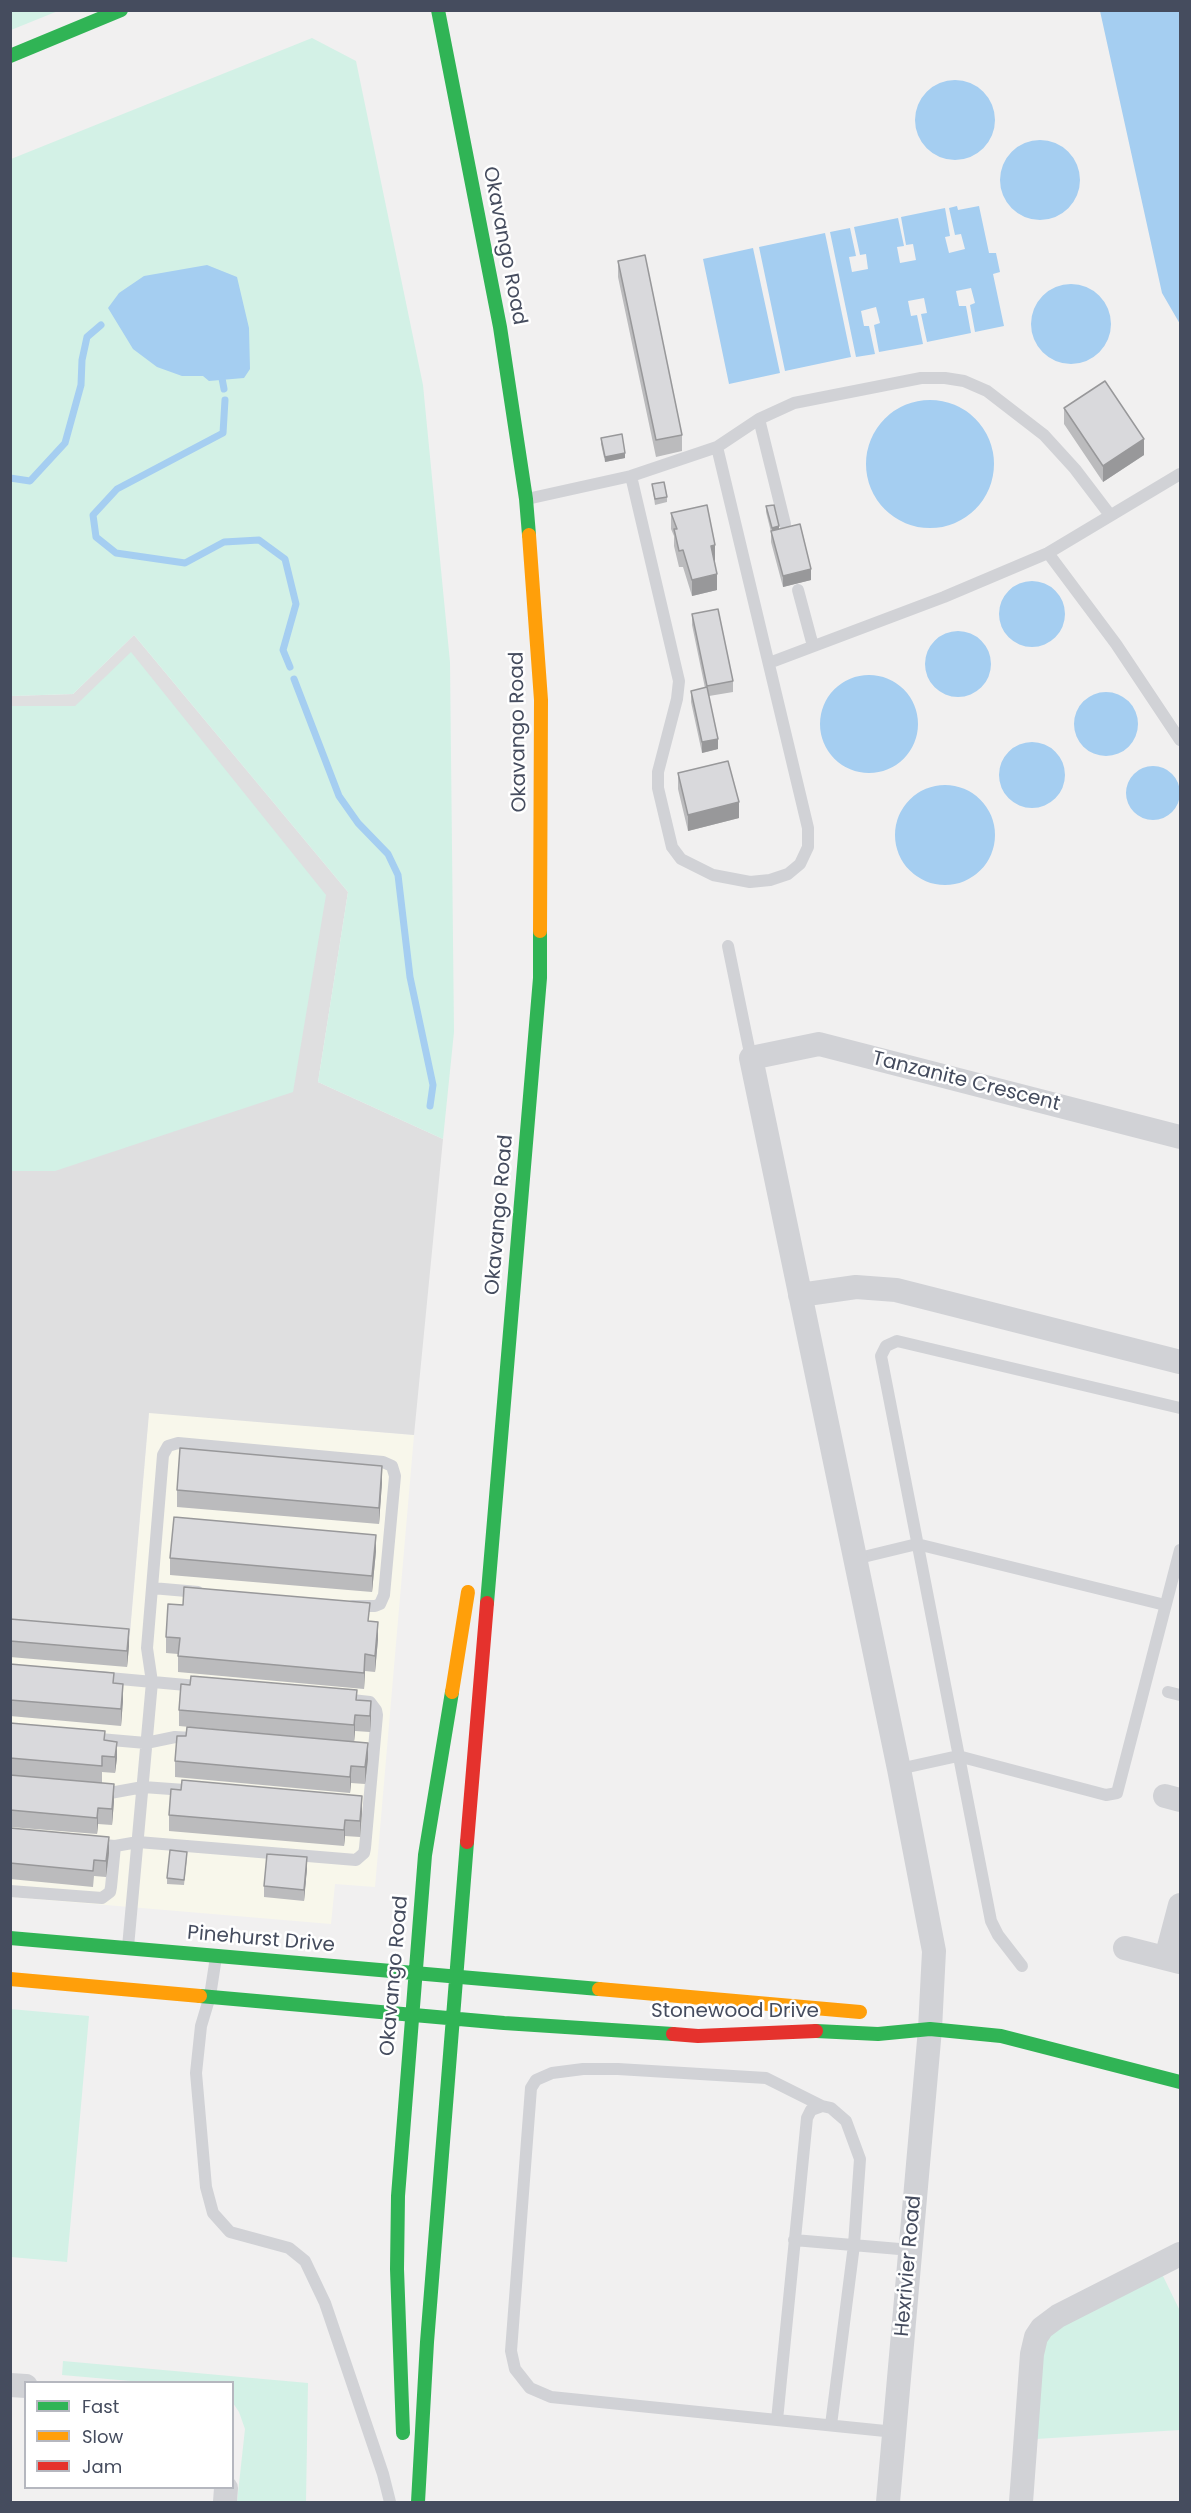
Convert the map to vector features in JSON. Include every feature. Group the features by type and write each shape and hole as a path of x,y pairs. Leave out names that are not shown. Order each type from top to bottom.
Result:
{"main road":[{"path":"10,56 121,10"},
{"name":"Okavango Road","path":"418,2502 428,2330 452,2018 540,978 541,700 526,500 500,327 438,10"},
{"name":"Okavango Road","path":"478,1549 499,1459"},
{"name":"Okavango Road","path":"404,2447 398,2196 414,1973 425,1855 470,1583"},
{"name":"Pinehurst Drive","path":"10,1938 507,1981"},
{"path":"10,1979 452,2018"},
{"name":"Stonewood Drive","path":"507,1981 873,2013"},
{"name":"Stonewood Drive","path":"452,2018 698,2036 825,2031 878,2034 930,2029"},
{"name":"Stonewood Drive","path":"896,2020 930,2029 1001,2036 1180,2082"}],"street":[{"name":"Tanzanite Crescent","path":"751,1058 819,1044 1180,1137"},
{"name":"Hexrivier Road","path":"751,1058 899,1769 934,1951 930,2029 888,2502"},
{"path":"800,1295 856,1287 896,1290 1180,1362"},
{"path":"1125,1948 1173,1960 1180,1905"},
{"path":"1021,2502 1032,2354 1036,2337 1042,2328 1058,2316 1180,2254"}],"lane":[{"path":"526,500 631,476 717,447 759,419 794,403 921,378 945,378 964,381 987,391 1044,435 1075,469 1110,514"},
{"path":"759,419 785,524"},
{"path":"631,476 679,681 677,699 658,772 658,788 672,847 681,859 713,875 750,882 770,880 788,874 800,864 808,847 808,828 717,447"},
{"path":"769,663 944,597 1048,553 1180,474"},
{"path":"1048,553 1116,644 1180,740"},
{"path":"798,590 813,646"},
{"path":"728,946 751,1058"},
{"path":"1022,1966 991,1922 881,1356 886,1346 897,1341 1180,1408"},
{"path":"128,1949 152,1682 147,1648 152,1588 164,1520 164,1455 168,1446 178,1443 388,1463 392,1466 395,1476 384,1540 384,1595 380,1604 370,1607 336,1604"},
{"path":"855,1559 917,1544 1165,1605"},
{"path":"899,1769 958,1756 1106,1796 1117,1792 1180,1550"},
{"path":"152,1588 209,1593"},
{"path":"81,1676 211,1687"},
{"path":"80,1843 115,1846 138,1842 356,1860 365,1848 363,1806 368,1754 377,1715 374,1705 365,1701 329,1698"},
{"path":"78,1737 146,1743 175,1737 210,1740"},
{"path":"88,1791 110,1793 142,1787 194,1791"},
{"path":"10,1891 102,1898 110,1892 115,1846"},
{"path":"216,1956 210,1996 201,2026 195,2073 206,2187 213,2213 230,2232 289,2248 305,2261 325,2303 383,2474 390,2502"},
{"path":"831,2425 854,2245 860,2159 846,2121 831,2108 822,2106 766,2078 583,2069 552,2073 536,2079 531,2088 511,2351 516,2369 530,2388 551,2397 895,2432"},
{"path":"777,2420 807,2118 811,2110 822,2106"},
{"path":"794,2240 911,2250"}],"shaded area":[{"path":"134,635 348,892 318,1082 443,1139 414,1435 149,1413 129,1644 11,1634 10,696 73,694"},
{"path":"149,1412 414,1435 375,1887 335,1884 331,1924 11,1897 10,1634 129,1643"}],"green space":[{"path":"11,10 58,10 58,11 11,30"},
{"path":"312,38 356,61 423,385 450,662 454,1032 443,1139 318,1082 348,892 134,635 73,694 11,696 11,159"},
{"path":"131,652 326,895 293,1092 55,1171 11,1171 11,706 75,706"},
{"path":"10,2009 89,2016 67,2262 11,2257"},
{"path":"1162,2274 1180,2311 1180,2430 1036,2439 1042,2348 1050,2333"},
{"path":"63,2361 308,2383 306,2502 237,2502 245,2429 234,2404 234,2381 131,2381 62,2375"}],"water":[{"path":"1100,11 1180,11 1180,324 1162,293"},
{"path":"955,80 970,83 983,92 992,105 995,120 992,135 983,148 970,157 955,160 940,157 927,148 918,135 915,120 918,105 927,92 940,83"},
{"path":"1040,140 1055,143 1068,152 1077,165 1080,180 1077,195 1068,208 1055,217 1040,220 1025,217 1012,208 1003,195 1000,180 1003,165 1012,152 1025,143"},
{"path":"957,206 958,210 979,206 989,253 996,253 1000,272 993,274 1004,326 975,332 970,305 975,303 971,288 956,291 959,306 966,306 971,333 927,342 921,314 927,313 924,298 908,301 911,316 917,315 923,344 879,352 874,325 880,323 876,307 861,311 864,326 869,326 875,354 856,357 830,232 850,228 856,256 849,257 852,272 868,269 866,254 860,255 854,227 898,218 904,246 897,247 900,263 916,260 913,244 906,245 901,217 945,208 950,236 945,237 949,253 965,249 961,234 955,235 949,208"},
{"path":"825,233 851,357 785,371 759,247"},
{"path":"753,248 780,373 729,384 703,259"},
{"path":"207,265 237,277 249,328 250,369 244,378 209,381 203,376 182,376 157,367 133,349 108,308 119,293 144,276"},
{"path":"1071,284 1086,287 1099,296 1108,309 1111,324 1108,339 1099,352 1086,361 1071,364 1056,361 1043,352 1034,339 1031,324 1034,309 1043,296 1056,287"},
{"path":"930,400 955,405 975,419 989,439 994,464 989,489 975,509 955,523 930,528 905,523 885,509 871,489 866,464 871,439 885,419 905,405"},
{"path":"1026,581 1038,581 1050,586 1060,596 1065,614 1063,627 1050,642 1038,647 1026,647 1014,642 1004,632 999,620 999,608 1004,596 1014,586"},
{"path":"958,631 970,634 981,641 988,652 991,664 988,676 981,687 970,694 958,697 946,694 935,687 928,676 925,664 928,652 935,641 946,634"},
{"path":"869,675 888,679 904,689 914,705 918,724 914,743 904,759 888,769 869,773 850,769 834,759 824,743 820,724 824,705 834,689 850,679"},
{"path":"1106,692 1118,694 1129,701 1136,712 1138,724 1136,736 1129,747 1118,754 1106,756 1094,754 1083,747 1076,736 1074,724 1076,712 1083,701 1094,694"},
{"path":"1038,742 1056,751 1063,762 1065,775 1063,788 1056,799 1045,806 1026,808 1008,799 1001,788 999,769 1008,751 1019,744"},
{"path":"1153,766 1163,768 1172,774 1178,783 1180,793 1178,803 1172,812 1163,818 1153,820 1143,818 1134,812 1128,803 1126,793 1128,783 1134,774 1143,768"},
{"path":"945,785 964,788 981,799 992,816 995,835 992,854 981,871 964,882 945,885 926,882 909,871 898,854 895,835 898,816 909,799 926,788"}],"building":[{"path":"645,255 682,435 656,440 618,261"},
{"path":"1105,381 1144,439 1103,466 1064,408"},
{"path":"622,434 625,453 605,457 601,438"},
{"path":"664,482 667,497 655,499 652,484"},
{"path":"707,505 715,545 711,546 717,574 692,580 683,550 679,551 674,529 677,529 671,513"},
{"path":"774,505 779,526 772,528 766,506"},
{"path":"800,524 811,569 783,576 771,531"},
{"path":"718,609 733,681 707,686 692,614"},
{"path":"707,687 718,739 702,742 691,691"},
{"path":"728,761 739,802 688,815 678,773"},
{"path":"180,1448 382,1466 379,1508 177,1490"},
{"path":"174,1517 376,1535 372,1576 170,1558"},
{"path":"184,1587 370,1603 368,1621 378,1622 375,1656 365,1654 364,1673 178,1656 180,1638 166,1637 168,1604 183,1605"},
{"path":"10,1619 129,1629 127,1651 10,1641"},
{"path":"10,1664 114,1673 113,1683 123,1684 121,1709 10,1700"},
{"path":"191,1676 357,1690 356,1700 371,1701 370,1716 355,1715 354,1725 179,1710 181,1684 190,1685"},
{"path":"10,1723 105,1731 104,1740 117,1742 115,1757 102,1756 102,1766 10,1758"},
{"path":"187,1727 368,1743 365,1767 351,1766 350,1777 175,1761 177,1736 186,1736"},
{"path":"10,1775 114,1784 112,1809 98,1808 97,1818 10,1810"},
{"path":"182,1780 362,1796 360,1821 345,1820 344,1830 169,1815 171,1789 181,1790"},
{"path":"10,1828 109,1837 106,1861 94,1860 93,1871 10,1863"},
{"path":"170,1850 187,1852 184,1880 167,1878"},
{"path":"267,1854 307,1857 304,1890 264,1886"}],"waterway":[{"path":"10,478 30,481 65,443 81,385 82,360 87,337 101,325"},
{"path":"221,373 224,389"},
{"path":"225,400 223,433 117,489 93,515 96,537 116,553 185,563 224,542 259,540 285,559 296,604 283,650 290,667"},
{"path":"294,679 339,796 358,823 388,854 398,875 410,977 433,1085 430,1106"}],"traffic: fast":[{"path":"10,56 121,10"},
{"path":"438,10 500,327 526,499 529,535"},
{"path":"487,1603 540,978 540,931"},
{"path":"403,2433 397,2269 398,2196 425,1855 452,1692"},
{"path":"418,2502 427,2342 467,1842"},
{"path":"10,1938 599,1989"},
{"path":"200,1996 504,2023 673,2034"},
{"path":"816,2031 878,2034 930,2029 1001,2036 1180,2082"}],"traffic: slow":[{"path":"529,535 541,700 540,931"},
{"path":"452,1692 468,1592"},
{"path":"10,1979 200,1996"},
{"path":"599,1989 860,2012"}],"traffic: jam":[{"path":"467,1842 487,1603"},
{"path":"673,2034 698,2036 816,2031"}]}
